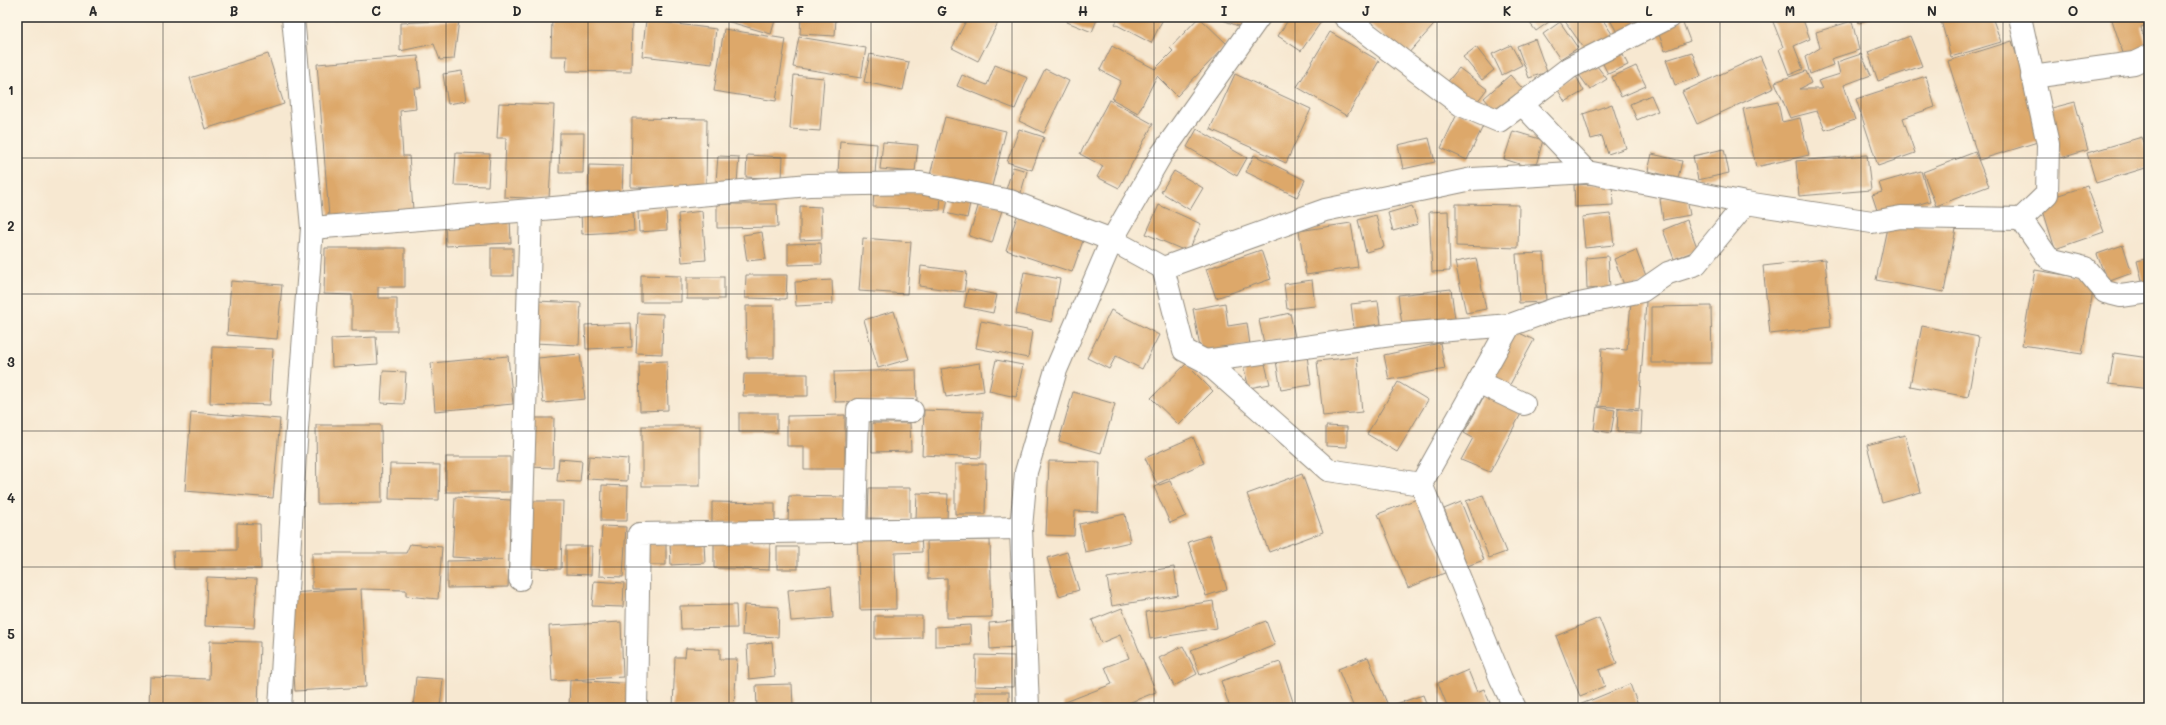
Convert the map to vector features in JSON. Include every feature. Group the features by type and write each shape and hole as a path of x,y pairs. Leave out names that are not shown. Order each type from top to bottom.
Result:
{"street":[{"path":"280,708 295,456 312,228 293,17"},
{"path":"1028,708 1021,528 1026,472 1056,370 1112,240 1161,155 1259,17"},
{"path":"1345,17 1461,105 1499,121 1569,68 1670,17"},
{"path":"1164,268 1325,210 1472,179 1587,172 1746,203 1872,222 1901,217 2021,220 2047,194 2048,144 2020,17"},
{"path":"2032,77 2134,63 2149,56"},
{"path":"1522,104 1587,172"},
{"path":"312,228 809,185 920,183 1010,201 1112,240 1164,268 1184,350 1205,361 1328,470 1421,484"},
{"path":"1205,361 1391,335 1510,325 1555,309 1642,291 1668,273 1696,264 1746,203"},
{"path":"520,579 532,210"},
{"path":"2021,220 2049,259 2085,268 2105,292 2121,296 2149,292"},
{"path":"1421,484 1510,325"},
{"path":"1478,382 1524,404"},
{"path":"855,530 858,410 912,411"},
{"path":"1421,484 1501,679 1515,708"},
{"path":"636,708 639,534 1021,528"}],"building":[{"path":"332,17 342,17 342,18 333,20"},
{"path":"480,17 546,17 545,22 480,19"},
{"path":"552,17 632,17 631,72 566,71 567,56 551,56"},
{"path":"713,17 776,17 771,34"},
{"path":"801,17 836,17 835,36 800,34"},
{"path":"968,17 1001,17 978,61 952,48"},
{"path":"1069,17 1098,17 1092,32 1067,22"},
{"path":"1119,17 1164,17 1151,43 1115,24"},
{"path":"1199,17 1227,44 1177,96 1157,76 1138,113 1112,99 1121,81 1100,70 1112,46 1155,69 1173,51 1170,48"},
{"path":"1221,17 1250,17 1246,29 1220,19"},
{"path":"1290,17 1320,17 1323,19 1301,51 1278,36"},
{"path":"1362,17 1441,17 1406,56"},
{"path":"1525,17 1556,17 1536,31"},
{"path":"1562,17 1601,17 1614,37 1588,54"},
{"path":"1634,17 1638,25 1619,36 1609,18"},
{"path":"1771,17 1802,17 1810,39 1794,46 1803,69 1789,75 1779,49 1783,47"},
{"path":"1857,17 1873,17 1859,23"},
{"path":"1940,17 1992,17 2001,42 1951,57"},
{"path":"2111,17 2149,17 2149,24 2141,27 2149,54 2126,62"},
{"path":"459,20 454,59 440,60 434,44 400,51 400,23"},
{"path":"646,20 716,29 712,64 642,56"},
{"path":"1682,20 1690,41 1665,51 1657,29"},
{"path":"1852,21 1859,50 1831,59 1833,65 1810,74 1805,57 1820,48 1816,32"},
{"path":"1560,22 1578,48 1560,59 1543,34"},
{"path":"724,29 786,39 776,101 714,91"},
{"path":"1330,32 1379,61 1347,116 1297,87"},
{"path":"1910,36 1922,66 1878,81 1868,52"},
{"path":"799,37 866,48 861,78 793,67"},
{"path":"1535,39 1547,72 1529,78 1517,46"},
{"path":"2012,41 2044,140 1979,160 1948,61"},
{"path":"1511,45 1522,65 1502,75 1492,54"},
{"path":"1476,47 1494,70 1482,80 1463,57"},
{"path":"1692,52 1701,76 1675,85 1666,60"},
{"path":"1622,53 1628,65 1608,74 1602,62"},
{"path":"268,54 284,104 205,129 190,78"},
{"path":"870,54 909,62 903,90 864,82"},
{"path":"1861,54 1871,75 1844,85 1855,120 1825,130 1817,111 1790,118 1775,82 1806,71 1811,83 1799,89 1822,89 1818,81 1840,74 1837,62"},
{"path":"418,56 421,88 414,88 416,109 400,111 403,156 409,156 413,210 329,217 317,64"},
{"path":"1760,56 1774,88 1697,124 1682,92"},
{"path":"1593,61 1607,79 1590,90 1577,72"},
{"path":"995,65 1028,78 1015,109 957,86 962,75 987,85"},
{"path":"1636,66 1646,86 1621,97 1612,77"},
{"path":"1459,68 1487,89 1473,107 1445,85"},
{"path":"1045,69 1069,81 1044,133 1019,121"},
{"path":"462,71 466,101 448,104 443,74"},
{"path":"1235,74 1311,109 1286,163 1210,129"},
{"path":"794,75 824,78 820,131 790,129"},
{"path":"1510,75 1523,89 1496,112 1484,98"},
{"path":"1576,76 1584,91 1565,102 1556,87"},
{"path":"1926,76 1935,107 1903,118 1915,153 1878,166 1856,99"},
{"path":"1651,95 1658,111 1637,120 1630,104"},
{"path":"1109,100 1153,124 1119,188 1097,177 1103,166 1080,154"},
{"path":"1778,102 1782,122 1800,118 1809,155 1756,167 1743,109"},
{"path":"2075,102 2088,150 2061,158 2048,109"},
{"path":"499,103 554,105 549,199 504,197 506,138 497,138"},
{"path":"1612,104 1626,148 1608,154 1602,136 1591,139 1583,114"},
{"path":"1458,112 1484,124 1467,160 1441,148"},
{"path":"945,117 1006,131 991,190 930,175"},
{"path":"632,118 707,119 706,189 631,187"},
{"path":"1019,129 1044,137 1032,170 1007,162"},
{"path":"1197,129 1247,158 1237,176 1187,147"},
{"path":"1513,131 1543,140 1535,169 1504,159"},
{"path":"560,133 584,133 583,173 559,173"},
{"path":"2142,137 2149,160 2149,167 2096,183 2087,153"},
{"path":"1429,138 1435,162 1403,169 1398,145"},
{"path":"840,141 877,144 875,175 838,172"},
{"path":"883,142 918,145 915,172 880,169"},
{"path":"1724,149 1729,173 1698,180 1693,156"},
{"path":"1975,152 1989,186 1936,206 1923,172"},
{"path":"456,153 490,154 488,186 454,185"},
{"path":"1652,154 1682,161 1678,178 1648,171"},
{"path":"747,155 783,157 782,179 746,177"},
{"path":"1254,155 1305,180 1297,197 1246,172"},
{"path":"1867,155 1871,190 1799,196 1796,161"},
{"path":"718,156 739,157 737,183 716,181"},
{"path":"589,165 623,166 622,198 588,197"},
{"path":"1013,167 1027,171 1019,200 1004,196"},
{"path":"1174,171 1203,188 1190,210 1161,192"},
{"path":"1921,171 1930,201 1879,216 1872,195 1882,192 1879,183"},
{"path":"1612,183 1613,205 1575,207 1574,185"},
{"path":"2087,186 2104,232 2055,249 2040,201"},
{"path":"874,189 941,193 940,210 873,207"},
{"path":"949,193 971,198 967,218 945,213"},
{"path":"1686,194 1690,215 1663,220 1660,199"},
{"path":"980,200 1003,207 992,243 969,236"},
{"path":"717,204 777,204 778,227 717,228"},
{"path":"1456,204 1519,205 1518,248 1456,246"},
{"path":"1159,205 1201,224 1188,252 1146,234"},
{"path":"800,206 821,207 822,239 800,240"},
{"path":"1412,206 1418,224 1393,231 1388,213"},
{"path":"666,209 667,230 639,232 638,211"},
{"path":"633,210 634,231 582,234 581,213"},
{"path":"702,211 706,260 682,262 678,214"},
{"path":"1448,211 1450,271 1432,272 1429,212"},
{"path":"1018,213 1085,235 1072,272 1006,250"},
{"path":"1610,214 1614,245 1585,248 1582,217"},
{"path":"1376,215 1384,247 1366,252 1358,220"},
{"path":"510,218 511,243 446,246 445,221"},
{"path":"1687,220 1698,250 1674,259 1663,230"},
{"path":"1351,223 1358,267 1306,275 1299,231"},
{"path":"1888,223 1956,229 1944,292 1876,280"},
{"path":"762,232 766,259 747,261 743,235"},
{"path":"863,238 911,242 907,294 859,291"},
{"path":"821,243 822,264 788,265 788,244"},
{"path":"2123,245 2132,273 2107,282 2097,254"},
{"path":"325,248 405,248 405,287 378,287 378,298 397,298 397,331 352,331 352,295 324,294"},
{"path":"491,248 513,248 513,276 491,276"},
{"path":"1261,250 1271,279 1216,298 1206,269"},
{"path":"1636,250 1648,281 1626,290 1614,259"},
{"path":"1544,253 1546,302 1519,303 1516,254"},
{"path":"1608,256 1610,288 1587,289 1586,258"},
{"path":"1476,258 1486,309 1466,313 1455,262"},
{"path":"2149,258 2149,284 2143,285 2137,261"},
{"path":"1825,259 1831,327 1770,334 1763,266"},
{"path":"921,266 967,272 964,292 919,286"},
{"path":"2035,270 2095,280 2082,354 2022,345"},
{"path":"1024,272 1060,279 1052,322 1016,314"},
{"path":"641,275 681,276 681,302 641,302"},
{"path":"746,275 787,275 786,299 745,298"},
{"path":"687,277 724,277 724,299 687,299"},
{"path":"832,280 833,304 796,306 795,282"},
{"path":"1312,280 1315,306 1287,309 1284,284"},
{"path":"231,281 282,285 277,339 227,335"},
{"path":"968,289 997,295 993,313 964,307"},
{"path":"1451,289 1455,319 1402,325 1398,295"},
{"path":"537,301 581,303 579,345 534,343"},
{"path":"1378,301 1381,324 1354,328 1351,304"},
{"path":"1631,301 1646,302 1639,409 1598,406 1602,348 1627,350"},
{"path":"1225,303 1228,326 1247,323 1250,345 1201,353 1193,309"},
{"path":"746,306 774,306 774,358 747,358"},
{"path":"1711,306 1712,363 1651,363 1651,307"},
{"path":"1111,310 1159,335 1142,369 1116,356 1109,369 1087,358"},
{"path":"894,311 909,359 878,368 864,320"},
{"path":"638,313 663,314 662,354 636,353"},
{"path":"1290,313 1295,337 1264,343 1259,320"},
{"path":"981,321 1032,331 1028,358 976,348"},
{"path":"631,323 632,347 586,349 585,325"},
{"path":"1922,326 1979,337 1968,397 1910,386"},
{"path":"1511,329 1534,340 1506,392 1484,378"},
{"path":"376,337 378,364 332,367 331,339"},
{"path":"1440,343 1445,369 1389,380 1384,355"},
{"path":"212,347 273,349 270,405 210,403"},
{"path":"2114,353 2149,358 2149,389 2109,384"},
{"path":"580,354 585,399 543,403 538,358"},
{"path":"508,356 513,404 435,411 431,363"},
{"path":"1307,356 1311,385 1281,390 1276,361"},
{"path":"1357,357 1362,412 1323,416 1317,361"},
{"path":"996,360 1023,365 1016,397 989,391"},
{"path":"1264,360 1270,384 1249,388 1243,365"},
{"path":"667,361 668,410 640,411 639,362"},
{"path":"980,363 984,391 946,397 941,369"},
{"path":"1186,364 1213,391 1179,425 1151,398"},
{"path":"916,370 917,400 835,402 834,372"},
{"path":"383,371 406,372 404,404 381,403"},
{"path":"744,374 808,374 808,396 743,396"},
{"path":"1398,382 1428,400 1397,452 1367,434"},
{"path":"1073,392 1115,404 1101,453 1059,441"},
{"path":"1485,394 1523,410 1490,472 1461,460 1473,438 1464,433"},
{"path":"1597,407 1615,410 1611,433 1594,430"},
{"path":"1618,409 1642,411 1641,433 1617,432"},
{"path":"924,410 983,412 981,458 922,455"},
{"path":"191,412 280,419 273,498 185,491"},
{"path":"739,413 777,413 777,432 739,432"},
{"path":"845,415 845,469 804,469 804,446 787,446 787,416"},
{"path":"530,418 554,418 553,468 529,467"},
{"path":"872,423 910,423 911,451 872,452"},
{"path":"316,425 381,425 382,503 317,504"},
{"path":"642,426 700,426 700,486 642,486"},
{"path":"1326,426 1347,427 1347,447 1326,446"},
{"path":"1905,435 1921,492 1882,503 1867,445"},
{"path":"1193,437 1204,463 1157,484 1145,458"},
{"path":"589,456 628,459 627,481 587,479"},
{"path":"446,457 510,457 510,492 446,492"},
{"path":"559,459 582,461 580,482 557,481"},
{"path":"1049,461 1100,462 1098,512 1075,511 1074,536 1046,535"},
{"path":"390,464 440,465 439,500 389,499"},
{"path":"955,464 986,464 985,514 955,514"},
{"path":"1302,474 1323,532 1269,552 1247,494"},
{"path":"1170,481 1186,516 1170,523 1154,487"},
{"path":"602,485 628,486 627,521 601,521"},
{"path":"869,488 910,488 910,519 868,518"},
{"path":"917,493 948,494 947,519 916,519"},
{"path":"1483,495 1506,552 1489,558 1466,501"},
{"path":"789,496 845,497 845,522 788,522"},
{"path":"455,497 511,500 508,587 447,588 447,561 502,560 452,557"},
{"path":"1417,499 1447,572 1408,588 1378,514"},
{"path":"529,501 563,501 561,569 528,568"},
{"path":"712,502 775,503 775,523 712,523"},
{"path":"1461,502 1484,560 1467,566 1444,509"},
{"path":"1125,514 1130,542 1085,552 1079,524"},
{"path":"237,523 260,524 261,569 174,569 173,551 237,550"},
{"path":"602,526 626,527 623,577 599,576"},
{"path":"921,533 922,552 895,553 896,609 860,610 857,535"},
{"path":"1210,535 1227,589 1206,596 1188,542"},
{"path":"990,540 992,617 947,618 947,578 928,579 927,541"},
{"path":"714,541 770,543 769,570 714,568"},
{"path":"704,542 705,563 671,565 670,543"},
{"path":"410,544 442,547 438,599 406,596 406,590 361,589 366,687 295,691 289,593 356,589 312,589 312,553 406,553"},
{"path":"645,544 666,544 666,565 644,565"},
{"path":"566,546 592,546 591,575 566,574"},
{"path":"777,547 798,547 798,569 777,569"},
{"path":"1067,552 1079,590 1059,596 1047,558"},
{"path":"1174,567 1178,595 1112,606 1107,578"},
{"path":"207,577 257,579 254,628 205,626"},
{"path":"594,581 624,583 623,607 592,606"},
{"path":"831,586 833,618 791,621 788,590"},
{"path":"1213,601 1217,628 1150,639 1146,612"},
{"path":"736,605 737,628 681,629 680,606"},
{"path":"744,605 779,607 778,637 742,635"},
{"path":"1122,608 1156,692 1116,708 1065,708 1063,703 1112,684 1105,667 1129,658 1120,635 1101,643 1092,620"},
{"path":"875,616 922,616 922,638 875,639"},
{"path":"1599,618 1617,663 1599,670 1605,686 1580,696 1556,636"},
{"path":"1013,621 1014,647 990,649 989,623"},
{"path":"1266,621 1275,645 1200,675 1191,650"},
{"path":"621,622 623,677 552,681 549,626"},
{"path":"970,625 971,645 935,646 935,627"},
{"path":"210,641 260,642 258,708 149,708 150,677 209,679"},
{"path":"772,642 775,676 749,679 747,645"},
{"path":"1183,646 1197,674 1174,686 1159,658"},
{"path":"686,648 720,649 720,659 737,659 734,708 673,708 675,657 685,657"},
{"path":"976,655 1014,656 1013,687 975,686"},
{"path":"1368,657 1389,708 1354,708 1338,669"},
{"path":"1280,662 1295,708 1230,708 1221,681"},
{"path":"1468,670 1477,692 1484,689 1492,708 1448,708 1438,683"},
{"path":"416,677 443,679 440,708 413,708"},
{"path":"570,680 635,684 634,708 569,708"},
{"path":"792,684 793,708 757,708 756,685"},
{"path":"1630,684 1639,708 1572,708"},
{"path":"975,692 1009,692 1009,708 975,708"},
{"path":"1423,695 1428,708 1394,708 1393,705"},
{"path":"1150,703 1151,708 1135,708"}]}
